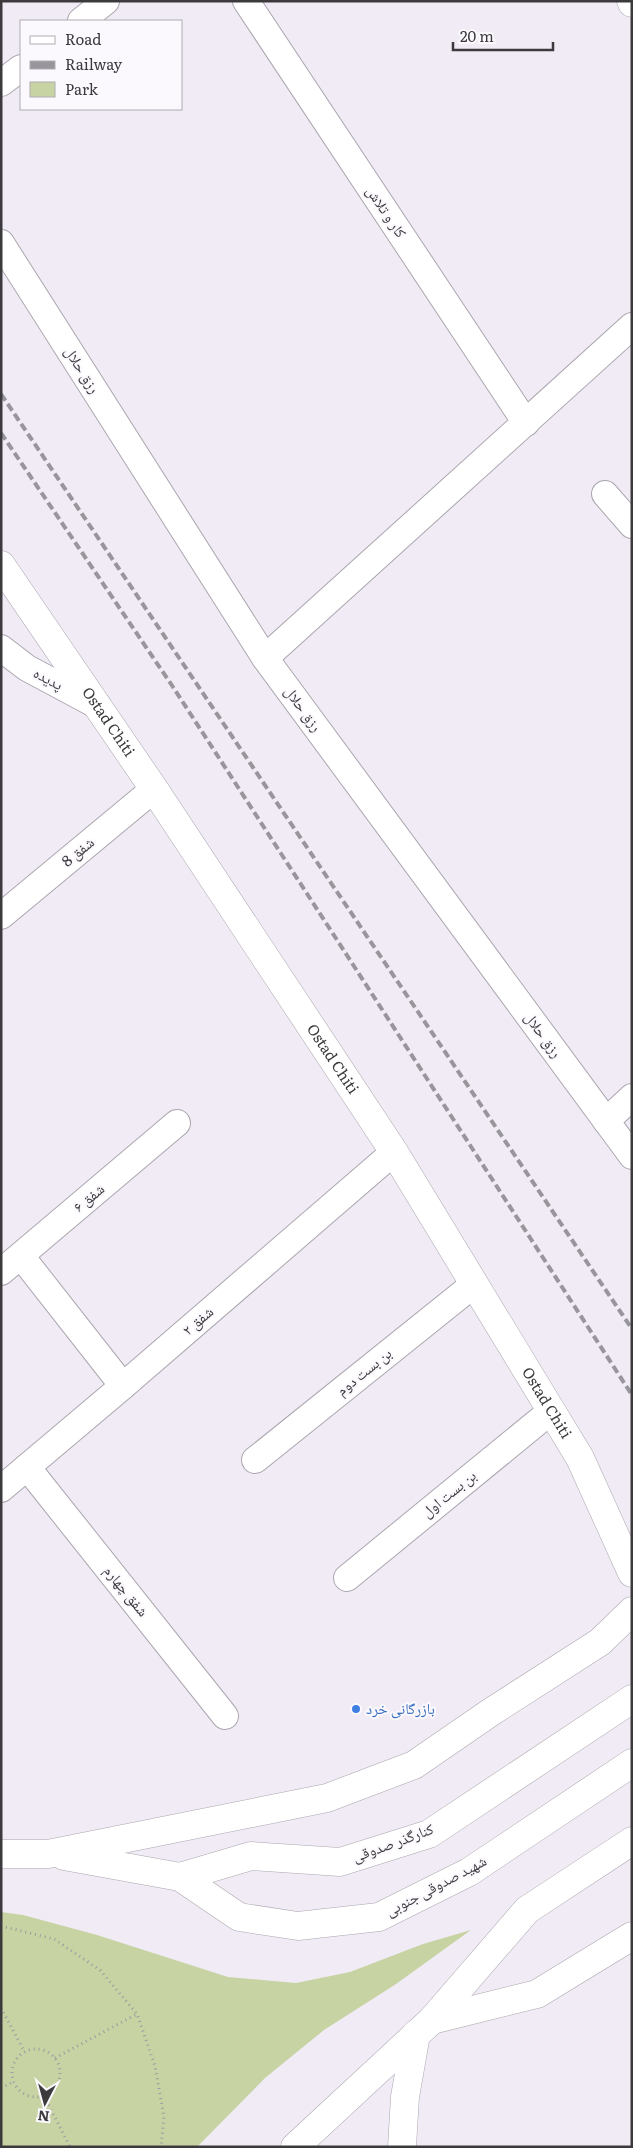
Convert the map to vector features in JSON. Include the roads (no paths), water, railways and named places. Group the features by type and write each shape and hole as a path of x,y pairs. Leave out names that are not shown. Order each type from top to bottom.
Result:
{"main road":[{"name":"Ostad Chiti","path":"1,565 154,789 394,1152 473,1285 580,1458 632,1573"},
{"path":"1,1854 48,1854 327,1798 414,1766 491,1712 600,1642 632,1612"},
{"name":"کنارگذر صدوقی","path":"180,1877 251,1856 340,1862 429,1834 632,1699"},
{"name":"شهید صدوقی جنوبی","path":"48,1854 180,1877 239,1917 298,1926 379,1917 469,1872 632,1764"},
{"path":"298,2145 424,2027 527,1910 632,1841"},
{"path":"424,2027 537,1994 632,1936"},
{"path":"402,2147 405,2097 424,2027"}],"street":[{"path":"82,20 106,1"},
{"name":"کار و تلاش","path":"246,1 526,423"},
{"path":"1,83 20,69"},
{"name":"رزق حلال","path":"1,243 265,658 632,1156"},
{"path":"265,658 632,326"},
{"path":"605,494 632,525"},
{"name":"پدیده","path":"1,648 27,668 98,706"},
{"name":"شفق 8","path":"1,916 154,789"},
{"path":"606,1121 632,1097"},
{"name":"شفق ۶","path":"1,1272 177,1123"},
{"name":"شفق ۲","path":"1,1488 123,1386 394,1152"},
{"path":"21,1256 123,1386"},
{"name":"بن بست دوم","path":"255,1460 473,1285"},
{"name":"بن بست اول","path":"347,1578 551,1411"},
{"name":"شفق چهارم","path":"27,1467 224,1716"}],"railway":[{"path":"1,394 632,1329"},
{"path":"1,433 173,687 632,1395"}],"place":[{"name":"بازرگانی خرد","path":"356,1709"}]}
